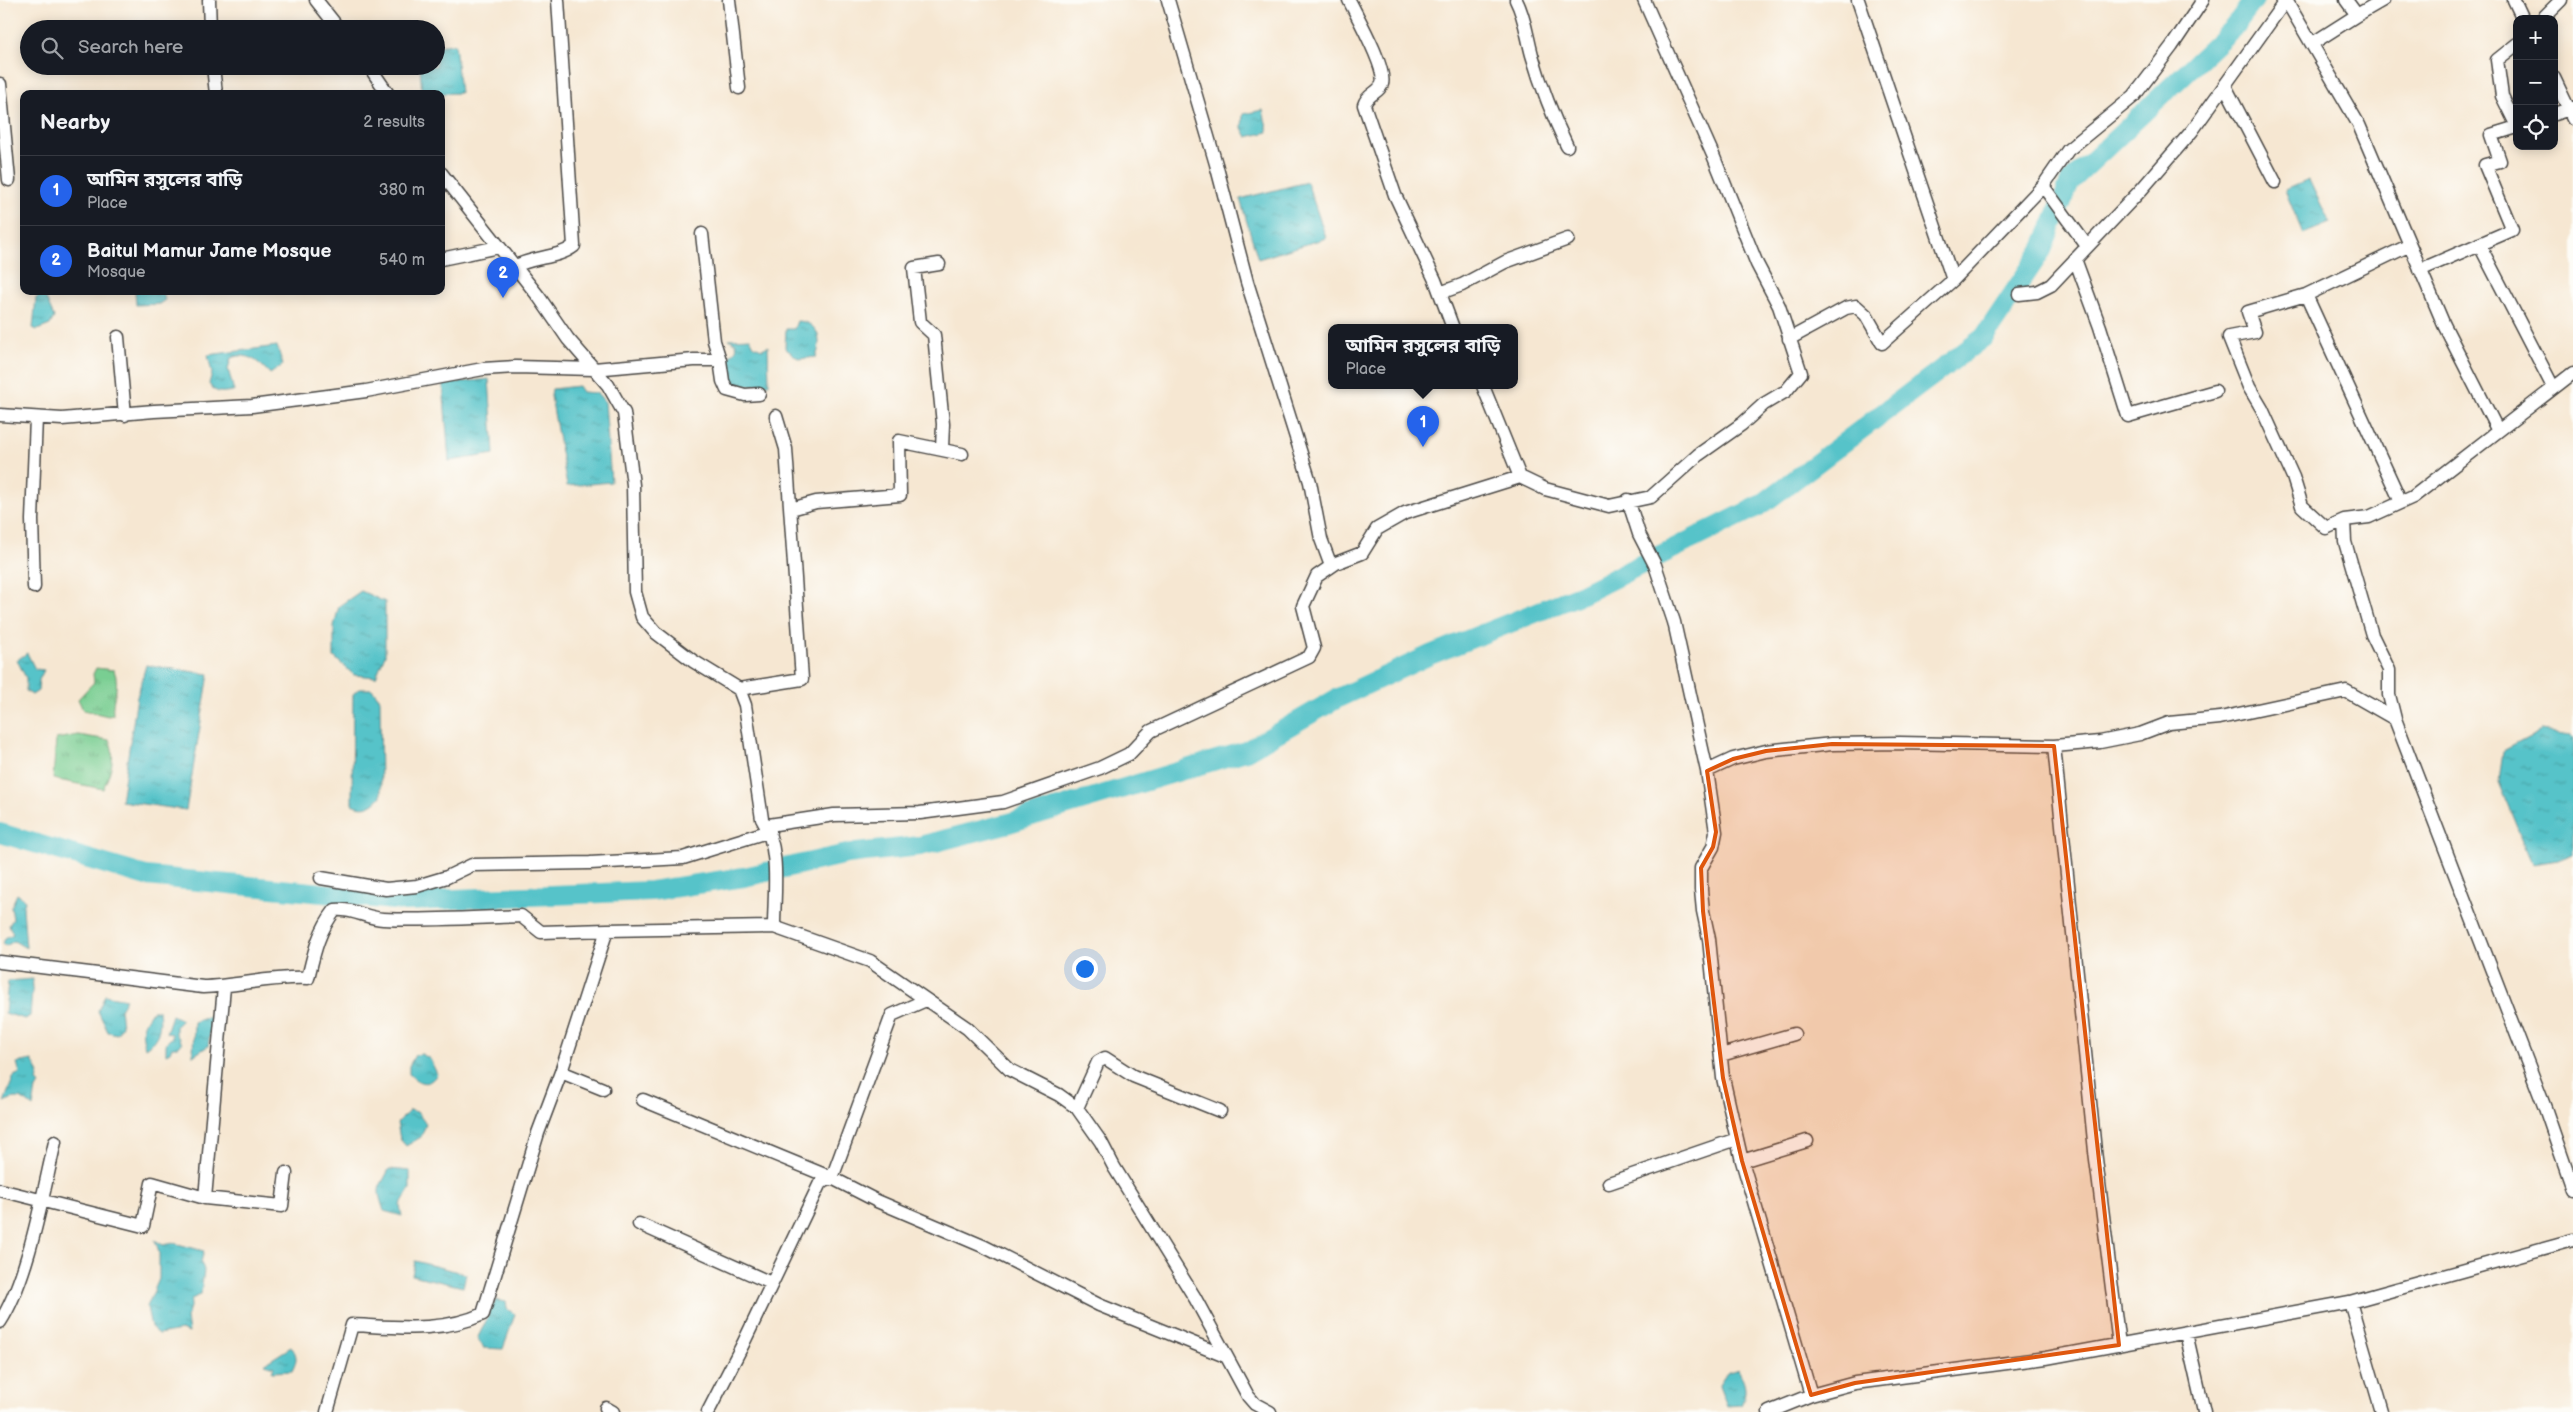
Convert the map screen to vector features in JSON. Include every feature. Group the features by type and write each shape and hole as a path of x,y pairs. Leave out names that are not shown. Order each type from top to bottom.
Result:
{"street":[{"path":"208,0 209,20"},
{"path":"316,0 332,20"},
{"path":"514,266 535,258 566,252 574,246 558,0"},
{"path":"728,0 739,88"},
{"path":"1168,0 1216,164 1250,291 1310,482 1321,540 1331,566"},
{"path":"1349,0 1373,47 1383,77 1380,88 1366,99 1364,105 1395,195 1440,293 1452,324"},
{"path":"1516,0 1522,12 1536,69 1567,146"},
{"path":"1484,389 1520,477 1545,489 1609,506 1628,500 1651,497 1698,455 1742,424 1764,404 1786,391 1801,373 1779,306 1757,264 1713,155 1644,0"},
{"path":"1858,0 1953,280"},
{"path":"1789,338 1846,308 1856,306 1866,315 1882,343 1953,280 2043,186 2068,150 2134,96 2172,46 2203,0"},
{"path":"2019,294 2037,292 2051,285 2141,190 2192,131 2286,0 2313,43 2359,126 2444,325 2498,431"},
{"path":"2346,0 2357,15"},
{"path":"2313,43 2383,0"},
{"path":"2514,0 2521,15"},
{"path":"2546,15 2561,0"},
{"path":"2513,47 2497,60 2502,96 2513,118"},
{"path":"214,75 216,90"},
{"path":"375,75 385,90"},
{"path":"0,84 9,180"},
{"path":"2225,86 2275,182"},
{"path":"2558,86 2572,112 2558,114"},
{"path":"2420,270 2512,230 2485,165 2500,161 2491,135 2513,127"},
{"path":"445,178 568,339 608,385 624,413 633,486 635,592 642,617 655,632 692,661 739,689 745,704 762,819 770,831"},
{"path":"2043,186 2088,246"},
{"path":"702,234 714,342 727,390 745,395 759,394"},
{"path":"1440,293 1462,285 1505,262 1568,239"},
{"path":"2479,244 2553,387"},
{"path":"2410,245 2306,295 2248,312 2254,332 2229,337 2249,387 2293,477 2302,506 2326,528 2344,520 2370,517 2413,497 2573,373"},
{"path":"445,258 498,247"},
{"path":"2075,259 2100,327 2128,416 2215,391"},
{"path":"939,264 914,268 920,322 934,335 943,424 942,449"},
{"path":"2306,295 2401,502"},
{"path":"118,336 125,414"},
{"path":"0,415 62,419 154,410 252,406 366,391 483,369 516,367 594,369 694,360 720,360"},
{"path":"739,689 802,679 786,449 776,416"},
{"path":"34,588 32,520 36,418"},
{"path":"790,508 816,502 900,495 899,441 962,454"},
{"path":"774,927 774,880 769,825 812,818 920,813 1003,802 1100,768 1129,754 1151,731 1309,657 1314,648 1303,606 1317,576 1331,566 1362,553 1377,529 1405,513 1520,477"},
{"path":"1628,500 1639,534 1655,565 1674,622 1707,771 1716,832 1713,847 1701,868 1702,911 1711,956 1721,1055 1742,1162 1811,1395"},
{"path":"2344,520 2345,542 2372,635 2388,670 2388,695 2395,719 2545,1108 2573,1189"},
{"path":"1707,771 1733,759 1766,751 1832,744 1900,743 2054,746 2100,742 2140,734 2169,723 2220,718 2346,691 2395,719"},
{"path":"2054,746 2095,1151 2119,1345"},
{"path":"321,878 386,889 417,886 446,877 472,865 590,863 683,858 770,831"},
{"path":"0,962 203,987 287,977 308,978 315,945 323,926 334,910 346,909 378,918 400,920 521,916 541,932 774,927 870,961 967,1028 1010,1070 1059,1095 1077,1108 1101,1142 1114,1167 1195,1298 1250,1408 1270,1412"},
{"path":"327,1412 352,1325 425,1327 467,1322 483,1314 532,1152 607,930"},
{"path":"206,1198 224,986"},
{"path":"708,1412 744,1344 771,1283 820,1184 832,1178 892,1015 926,1000"},
{"path":"1721,1055 1794,1034"},
{"path":"1077,1108 1098,1062 1105,1058 1133,1076 1220,1112"},
{"path":"560,1072 603,1088"},
{"path":"642,1100 832,1178 877,1201 985,1247 1099,1305 1225,1356"},
{"path":"1609,1183 1737,1139"},
{"path":"1742,1162 1807,1141"},
{"path":"0,1322 9,1308 42,1200 55,1142"},
{"path":"0,1190 143,1226 152,1182 206,1198 282,1206 286,1173"},
{"path":"639,1224 771,1283"},
{"path":"1769,1412 1811,1395 1855,1383 1979,1368 2186,1334 2350,1302 2573,1240"},
{"path":"2350,1302 2382,1412"},
{"path":"2186,1334 2204,1412"}],"highlighted area":[{"path":"1832,744 2054,746 2119,1345 1855,1383 1811,1395 1742,1161 1723,1078 1703,911 1701,868 1713,847 1716,832 1707,771 1733,759 1766,751"}],"green space":[{"path":"96,668 114,670 117,682 113,702 113,715 108,716 83,710 78,699 94,682 93,674"},
{"path":"78,735 109,740 112,758 110,771 103,789 53,779 56,739"}],"water":[{"path":"455,44 460,93 445,93 445,90 422,90 421,75 445,75 445,45"},
{"path":"1263,110 1268,132 1247,137 1242,128 1243,114"},
{"path":"2309,180 2330,223 2303,234 2285,190"},
{"path":"1307,182 1326,238 1258,259 1240,199"},
{"path":"44,295 54,317 50,325 37,330 33,328 36,298"},
{"path":"135,295 164,295 165,300 159,304 136,305"},
{"path":"797,321 810,325 817,333 819,344 816,357 799,359 785,348 786,329 794,329"},
{"path":"750,338 754,346 762,349 768,346 769,384 732,387 728,358 736,351 736,343 729,339"},
{"path":"277,346 283,365 270,374 262,365 252,359 237,356 231,358 228,369 234,391 217,391 209,384 212,373 208,355"},
{"path":"489,379 494,454 449,461 443,384"},
{"path":"578,386 582,392 597,393 605,402 611,482 567,486 551,396 552,389"},
{"path":"361,591 385,602 385,655 376,677 354,675 334,657 334,626 339,606"},
{"path":"27,653 35,669 44,670 39,680 38,691 32,695 26,691 26,678 17,660"},
{"path":"146,665 209,674 186,810 121,801 137,697"},
{"path":"359,689 372,689 380,699 381,796 371,805 364,807 352,804 353,694"},
{"path":"2541,731 2571,735 2573,739 2573,854 2558,860 2532,864 2499,782 2503,751"},
{"path":"17,894 25,900 23,908 26,948 14,941 6,946 3,944 5,938 13,934 9,925 13,919 11,907"},
{"path":"33,979 30,1016 25,1019 5,1013 8,981"},
{"path":"105,995 126,999 120,1009 122,1026 117,1034 108,1032 98,1011"},
{"path":"153,1010 159,1010 158,1032 154,1041 145,1048 143,1028"},
{"path":"172,1015 182,1020 176,1026 176,1034 182,1043 179,1047 172,1047 170,1052 166,1054 166,1043 172,1037 172,1034 166,1033"},
{"path":"213,1015 208,1046 193,1056 194,1022"},
{"path":"422,1054 430,1059 437,1074 431,1081 424,1083 416,1080 409,1074 409,1066 415,1055"},
{"path":"32,1060 39,1073 37,1081 40,1085 36,1089 33,1107 20,1098 4,1102 14,1076 20,1073 17,1063"},
{"path":"410,1110 417,1112 426,1124 421,1137 406,1146 400,1139 397,1123"},
{"path":"389,1169 410,1171 410,1189 400,1205 402,1216 384,1211 381,1202 379,1188"},
{"path":"155,1240 163,1245 174,1243 204,1251 201,1262 204,1270 201,1294 192,1299 187,1318 189,1333 181,1330 159,1334 151,1327 147,1307 159,1279 159,1252"},
{"path":"415,1261 466,1274 463,1287 412,1275"},
{"path":"495,1300 506,1302 507,1309 515,1314 503,1349 484,1348 477,1339 488,1317 489,1305 494,1305"},
{"path":"291,1347 296,1358 292,1371 272,1372 274,1367 264,1364"},
{"path":"1738,1369 1745,1387 1743,1400 1741,1405 1727,1406 1719,1385 1727,1373"}],"waterway":[{"path":"0,833 146,876 405,901 651,891 744,877 847,854 920,846 1009,823 1246,751 1338,698 1430,655 1582,594 1761,505 1984,337 2042,250 2070,182 2233,28 2254,0"}],"place":[{"name":"Baitul Mamur Jame Mosque","path":"503,298"},
{"name":"আমিন রসুলের বাড়ি","path":"1423,447"}]}
